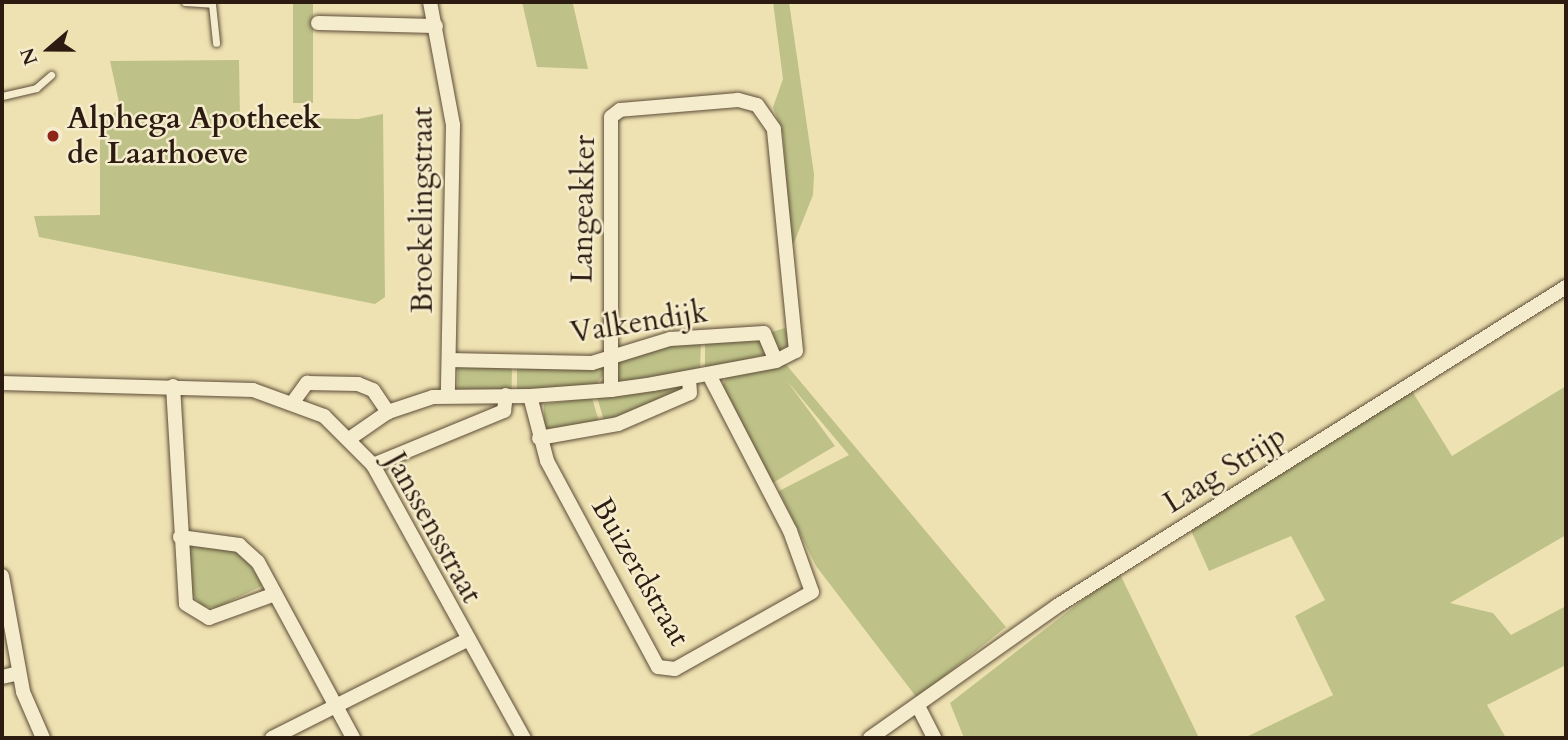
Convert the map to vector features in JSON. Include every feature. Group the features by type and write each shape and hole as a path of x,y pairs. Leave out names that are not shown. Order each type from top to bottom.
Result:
{"street":[{"name":"Broekelingstraat","path":"430,2 453,125 448,395"},
{"path":"318,23 436,26"},
{"name":"Langeakker","path":"611,390 611,117 620,110 738,100 757,106 774,129 785,284 800,345 777,361"},
{"name":"Laag Strijp","path":"870,738 919,708 1057,606 1566,286"},
{"name":"Valkendijk","path":"349,439 388,412 448,395 530,396 611,390 689,379 777,361 764,334 670,340 609,360 449,360"},
{"name":"Buizerdstraat","path":"530,396 539,438 659,667 675,669 812,592 790,531 709,375"},
{"path":"539,438 618,424 690,393 689,379"},
{"name":"Janssensstraat","path":"2,383 253,390 293,402 349,439 373,465 465,641 524,738"},
{"path":"293,402 307,383 358,384 373,390 388,412"},
{"path":"173,386 181,593 198,615 209,618 275,594"},
{"path":"373,465 504,411 506,396"},
{"path":"180,537 239,545 258,562 353,738"},
{"path":"2,576 19,673 43,738"},
{"path":"272,738 465,641"},
{"path":"2,677 19,673"},
{"path":"919,708 934,738"}],"lane":[{"path":"185,2 212,5 216,43"},
{"path":"2,96 36,88 51,75"}],"green space":[{"path":"293,2 313,2 313,103 293,103"},
{"path":"522,2 597,2 573,4 588,69 537,67"},
{"path":"773,2 789,2 814,174 813,195 791,250 783,134 773,107 783,79"},
{"path":"239,60 240,117 358,119 383,114 385,297 375,304 39,237 34,216 100,215 100,127 120,107 110,61"},
{"path":"785,328 790,344 778,351 772,332"},
{"path":"761,340 768,354 705,369 705,343"},
{"path":"701,343 700,370 626,382 617,378 614,363 663,345"},
{"path":"784,362 1006,627 917,698 816,566 779,491 849,455 787,381 835,446 771,484 722,388 726,377"},
{"path":"458,365 512,366 512,390 458,389"},
{"path":"517,366 603,368 603,375 596,385 517,390"},
{"path":"685,385 686,388 605,424 597,397"},
{"path":"1566,386 1566,535 1450,603 1493,613 1511,635 1566,606 1566,665 1487,705 1506,738 1244,738 1333,695 1295,616 1325,600 1291,536 1209,571 1190,528 1412,391 1452,456"},
{"path":"592,398 600,425 544,431 544,404"},
{"path":"186,539 241,553 264,585 216,608 202,606 190,592"},
{"path":"1119,572 1199,738 964,738 950,703"}],"place":[{"name":"Alphega Apotheek de Laarhoeve","path":"53,136"}]}
